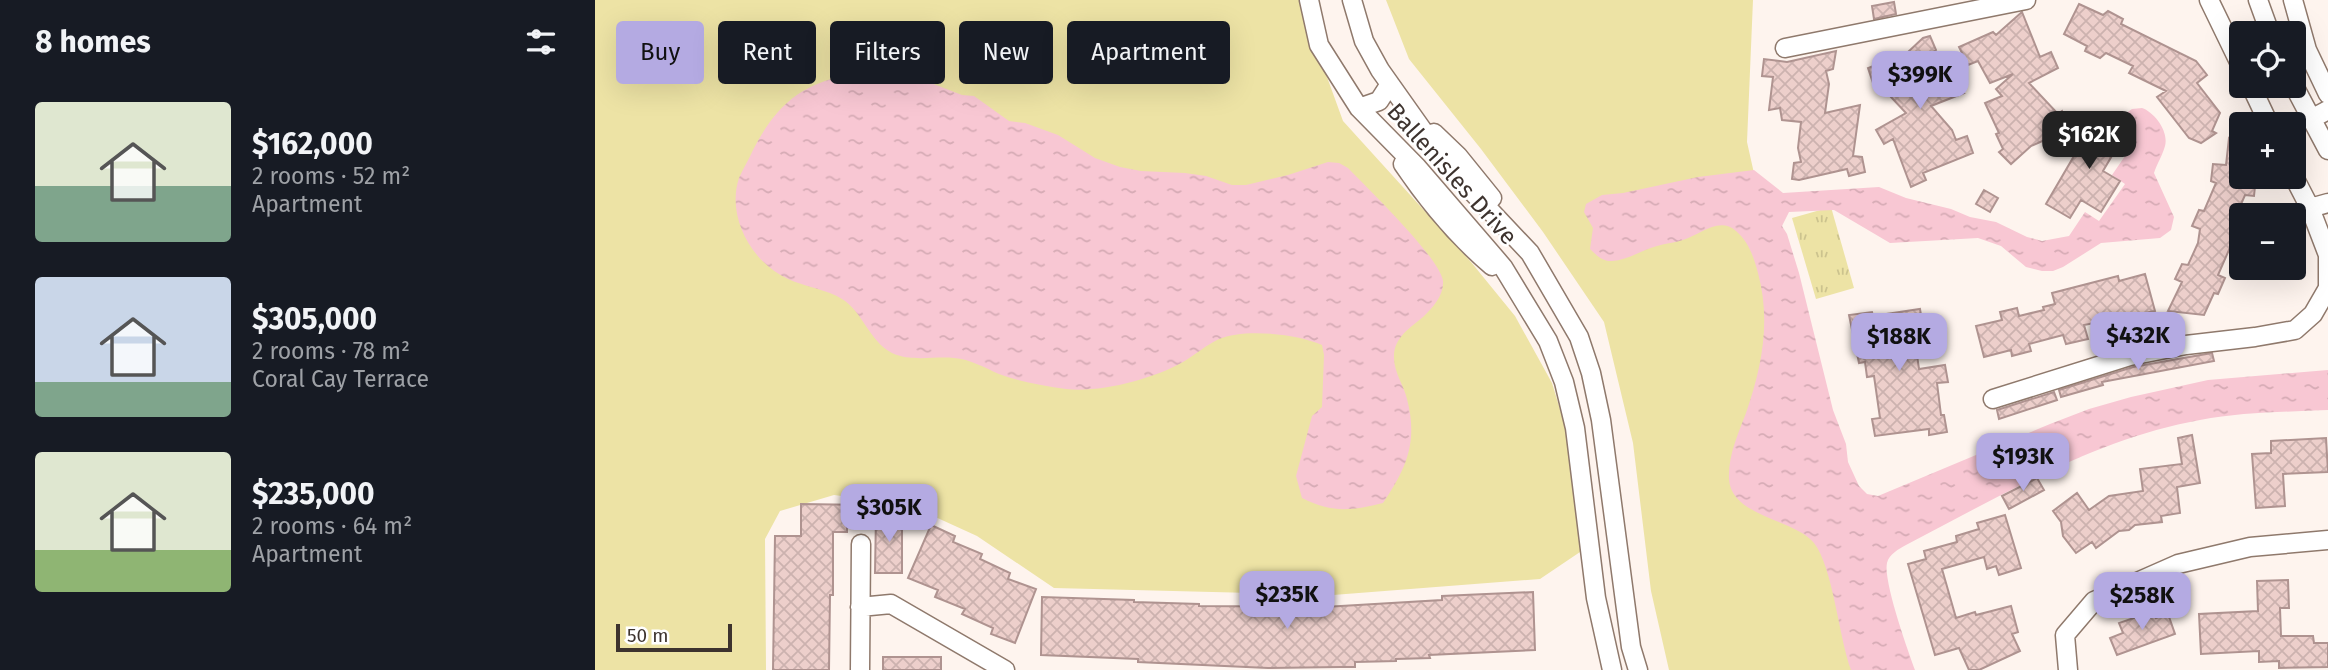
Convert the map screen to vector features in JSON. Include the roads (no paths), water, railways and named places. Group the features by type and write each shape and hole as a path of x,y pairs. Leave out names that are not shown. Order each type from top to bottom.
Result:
{"street":[{"name":"Ballenisles Drive","path":"1309,0 1319,45 1359,108 1457,211 1503,267 1548,341 1564,382 1575,428 1597,597 1612,670"},
{"name":"Ballenisles Drive","path":"1352,0 1364,41 1390,84 1448,166 1530,253 1579,337 1591,373 1601,420 1631,647 1638,670"},
{"path":"1785,48 2026,0"},
{"path":"2209,0 2229,41"},
{"path":"2258,0 2266,21"},
{"path":"2293,0 2307,50 2328,94"},
{"path":"1359,108 1379,101 1390,84"},
{"path":"2300,98 2328,150"},
{"path":"1405,105 1458,156 1492,197 1530,253"},
{"path":"2311,119 2328,110"},
{"path":"1380,128 1420,189 1472,249 1511,282"},
{"path":"1993,399 2130,356 2186,345 2255,338 2295,330 2313,314 2328,288 2328,255 2300,189"},
{"path":"1457,211 1474,194"},
{"path":"2310,208 2328,203"},
{"path":"2069,670 2065,635 2094,601 2178,564 2250,547 2328,540"},
{"path":"860,670 862,544"},
{"path":"860,607 891,604 1005,670"}],"water":[{"path":"830,79 830,84 934,84 962,95 974,96 1009,121 1025,123 1058,135 1095,158 1141,171 1185,173 1206,176 1232,185 1246,185 1328,162 1339,163 1348,168 1417,241 1439,270 1443,281 1437,301 1403,334 1394,351 1396,368 1410,414 1411,441 1404,466 1383,503 1342,509 1323,506 1302,498 1296,476 1312,416 1322,407 1324,355 1322,345 1312,341 1256,333 1230,336 1214,341 1171,368 1142,379 1110,387 1066,389 1015,379 960,359 899,356 877,341 855,311 842,299 775,272 753,250 739,223 736,193 739,178 770,121 791,100 816,84"},
{"path":"2142,108 2156,118 2165,134 2165,146 2154,173 2174,217 2171,230 2160,238 2101,243 2053,271 2026,267 2001,246 1978,238 1890,243 1834,210 1789,212 1782,226 1799,273 1833,410 1846,444 1848,462 1859,486 1867,494 1878,496 2089,409 2208,380 2328,370 2328,410 2216,417 2161,429 2123,441 2049,471 1906,545 1890,557 1887,572 1897,616 1915,670 1851,670 1831,585 1821,554 1814,543 1793,528 1752,510 1732,492 1729,470 1732,454 1752,396 1763,344 1762,291 1748,245 1736,231 1723,225 1624,259 1606,260 1590,249 1593,228 1584,212 1586,204 1602,195 1698,177 1754,170 1783,193 1879,187 1906,198 1996,222 2042,241 2069,236 2085,212 2099,221 2125,184 2112,175 2136,140 2125,128 2125,114 2132,109"}]}
